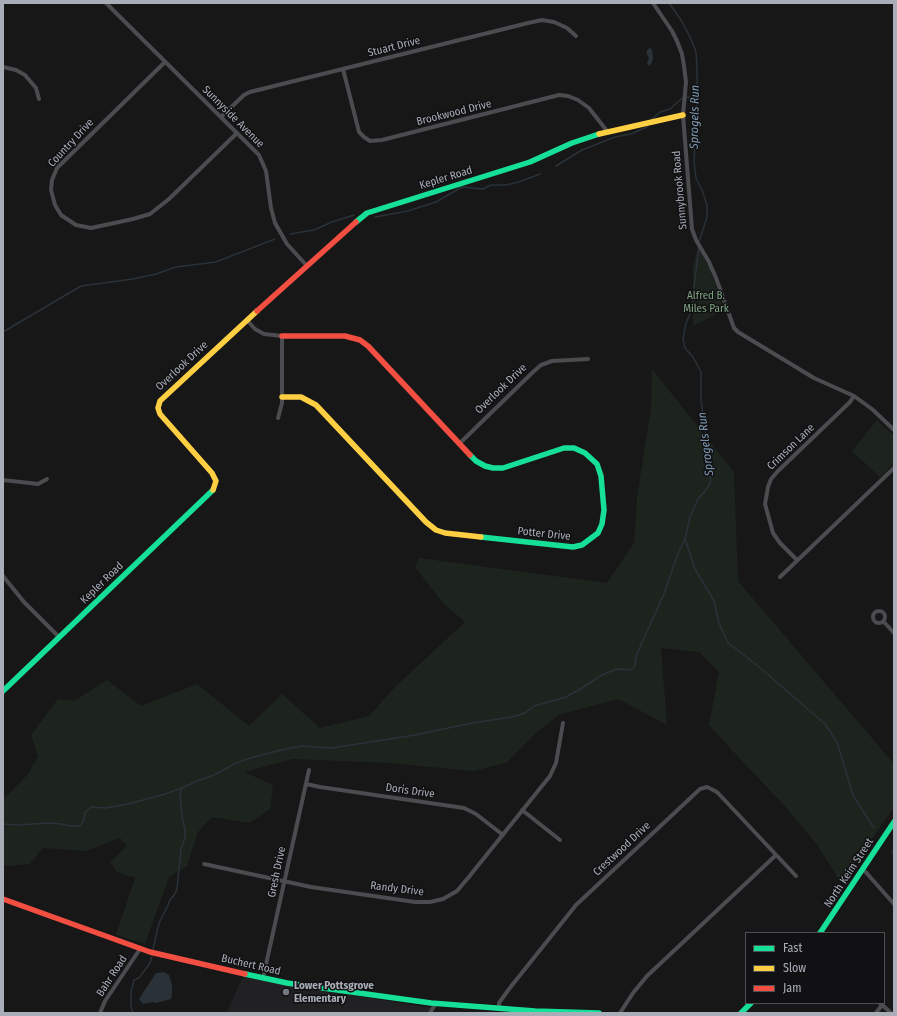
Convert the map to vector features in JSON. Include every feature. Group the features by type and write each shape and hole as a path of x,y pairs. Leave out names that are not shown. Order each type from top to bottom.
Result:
{"street":[{"name":"Sunnyside Avenue","path":"106,3 254,149 262,160 268,179 271,208 275,223 287,244 307,266"},
{"name":"Sunnybrook Road","path":"653,3 672,31 682,54 686,74 684,115 691,223 696,240 716,278 733,326 736,331 814,378 854,396 872,409 894,430"},
{"name":"Stuart Drive","path":"221,117 244,95 250,92 538,20 560,24 572,31 576,36"},
{"name":"Country Drive","path":"165,62 57,168 52,180 51,190 55,205 61,215 71,223 91,228 150,214 170,199 237,133"},
{"path":"3,67 16,70 25,75 36,88 38,99"},
{"name":"Brookwood Drive","path":"343,69 359,132 370,141 382,140 559,95 568,96 578,100 589,108 607,131"},
{"name":"Kepler Road","path":"247,320 368,213 530,162 572,143 607,131 684,115"},
{"path":"247,320 261,333 266,335 282,336 282,397 278,418"},
{"name":"Overlook Drive","path":"214,490 216,481 212,473 164,420 158,411 158,405 173,388 247,320"},
{"name":"Potter Drive","path":"282,336 345,336 360,340 368,346 459,444 476,461 485,466 493,468 507,467 562,448 574,448 585,453 597,464 601,476 604,514 602,524 598,533 590,540 582,545 568,547 445,533 436,530 426,522 316,405 301,397 282,397"},
{"name":"Overlook Drive","path":"459,444 541,365 552,361 588,359"},
{"name":"Crimson Lane","path":"797,560 780,543 773,533 765,504 768,487 771,479 778,471 850,402 854,396"},
{"path":"780,577 894,468"},
{"path":"3,480 38,484 47,479"},
{"name":"Kepler Road","path":"3,691 214,490"},
{"path":"3,576 24,602 59,637"},
{"path":"883,621 894,633"},
{"name":"Randy Drive","path":"204,864 311,887 415,902 437,901 448,897 457,891 554,769 563,723"},
{"name":"Gresh Drive","path":"263,978 309,770"},
{"name":"Doris Drive","path":"306,784 464,808 476,814 503,835"},
{"name":"Crestwood Drive","path":"498,1008 502,998 576,905 700,789 707,787 717,792 796,876"},
{"path":"522,810 560,840"},
{"name":"North Keim Street","path":"821,932 894,822"},
{"path":"620,1013 647,976 776,856"},
{"path":"863,869 894,904"},
{"name":"Buchert Road","path":"3,899 140,949 296,985 436,1003 560,1012 599,1013"},
{"name":"Bahr Road","path":"100,1013 105,1001 140,949"},
{"path":"430,1013 436,1003"},
{"path":"741,1013 750,1004"},
{"path":"876,1013 881,1004 891,1013"}],"shaded area":[{"path":"649,48 652,49 653,59 651,64 648,66 647,63 649,58 646,52"},
{"path":"164,972 169,975 172,985 171,999 156,1003 153,1002 143,1004 139,999 156,973"},
{"name":"Lower Pottsgrove Elementary","path":"243,977 431,1008 427,1013 226,1013"}],"green space":[{"name":"Alfred B. Miles Park","path":"698,247 710,269 724,310 693,326 693,265"},
{"path":"652,369 734,472 738,581 894,764 894,807 841,883 816,843 782,803 709,725 719,672 699,652 661,648 667,725 618,699 559,715 536,733 506,763 473,771 389,763 293,759 244,772 273,785 270,809 249,823 212,817 198,832 187,866 169,877 145,944 116,935 135,878 117,872 110,862 127,846 120,838 86,851 43,848 30,864 9,866 3,865 3,800 28,774 38,756 31,735 58,699 74,701 107,680 141,706 197,684 249,726 282,694 320,728 369,716 395,687 465,622 443,603 415,567 419,558 607,583 634,543 637,497 651,409"},
{"path":"877,420 894,436 894,463 880,477 852,451"}],"waterway":[{"name":"Sprogels Run","path":"669,3 681,20 696,52 697,99 694,162 696,178 707,205 707,217 699,242"},
{"path":"651,120 660,112 670,109 681,99 688,97 697,99"},
{"path":"556,166 582,150 615,137 631,134 647,127 648,125"},
{"path":"375,217 408,211 436,202 462,187 483,189 491,185 506,185 519,182 540,174"},
{"path":"290,234 314,230 354,215"},
{"path":"3,332 81,286 133,279 156,274 176,267 216,262 275,239"},
{"name":"Sprogels Run","path":"699,246 691,312 686,323 683,339 685,348 693,357 701,372 701,400 711,474 710,484 698,499 690,517 685,539 695,569 714,601 719,623 728,643 758,666 825,724 837,742 853,795 874,828"},
{"path":"3,824 17,825 49,823 79,826 83,822 85,812 92,807 105,808 128,804 162,795 214,775 236,763 254,757 302,746 332,748 415,735 472,723 512,717 525,713 534,706 566,697 602,675 617,669 630,670 635,666 636,656 664,594 677,556 685,539"},
{"path":"153,949 159,923 177,889 181,849 185,838 180,795 182,788"},
{"name":"Sprogels Run","path":"892,851 894,855"},
{"path":"133,1013 131,1007 131,992 134,980 139,978 150,963 152,956"}],"traffic: fast":[{"path":"356,222 367,213 530,162 572,143 599,134"},
{"path":"470,455 476,461 485,466 503,468 564,448 574,448 585,453 597,464 601,476 604,510 602,524 598,533 582,545 573,547 481,537"},
{"path":"3,691 213,490"},
{"path":"821,932 894,822"},
{"path":"245,974 287,983 431,1003 535,1011 599,1013"},
{"path":"741,1013 750,1004"}],"traffic: slow":[{"path":"599,134 683,115"},
{"path":"213,490 216,481 212,473 160,414 158,408 160,401 257,311"},
{"path":"282,397 301,397 316,405 426,522 436,530 445,533 481,537"}],"traffic: jam":[{"path":"257,311 356,222"},
{"path":"282,336 345,336 360,340 368,346 470,455"},
{"path":"3,899 150,952 245,974"}],"place":[{"name":"Lower Pottsgrove Elementary","path":"286,992"}]}
